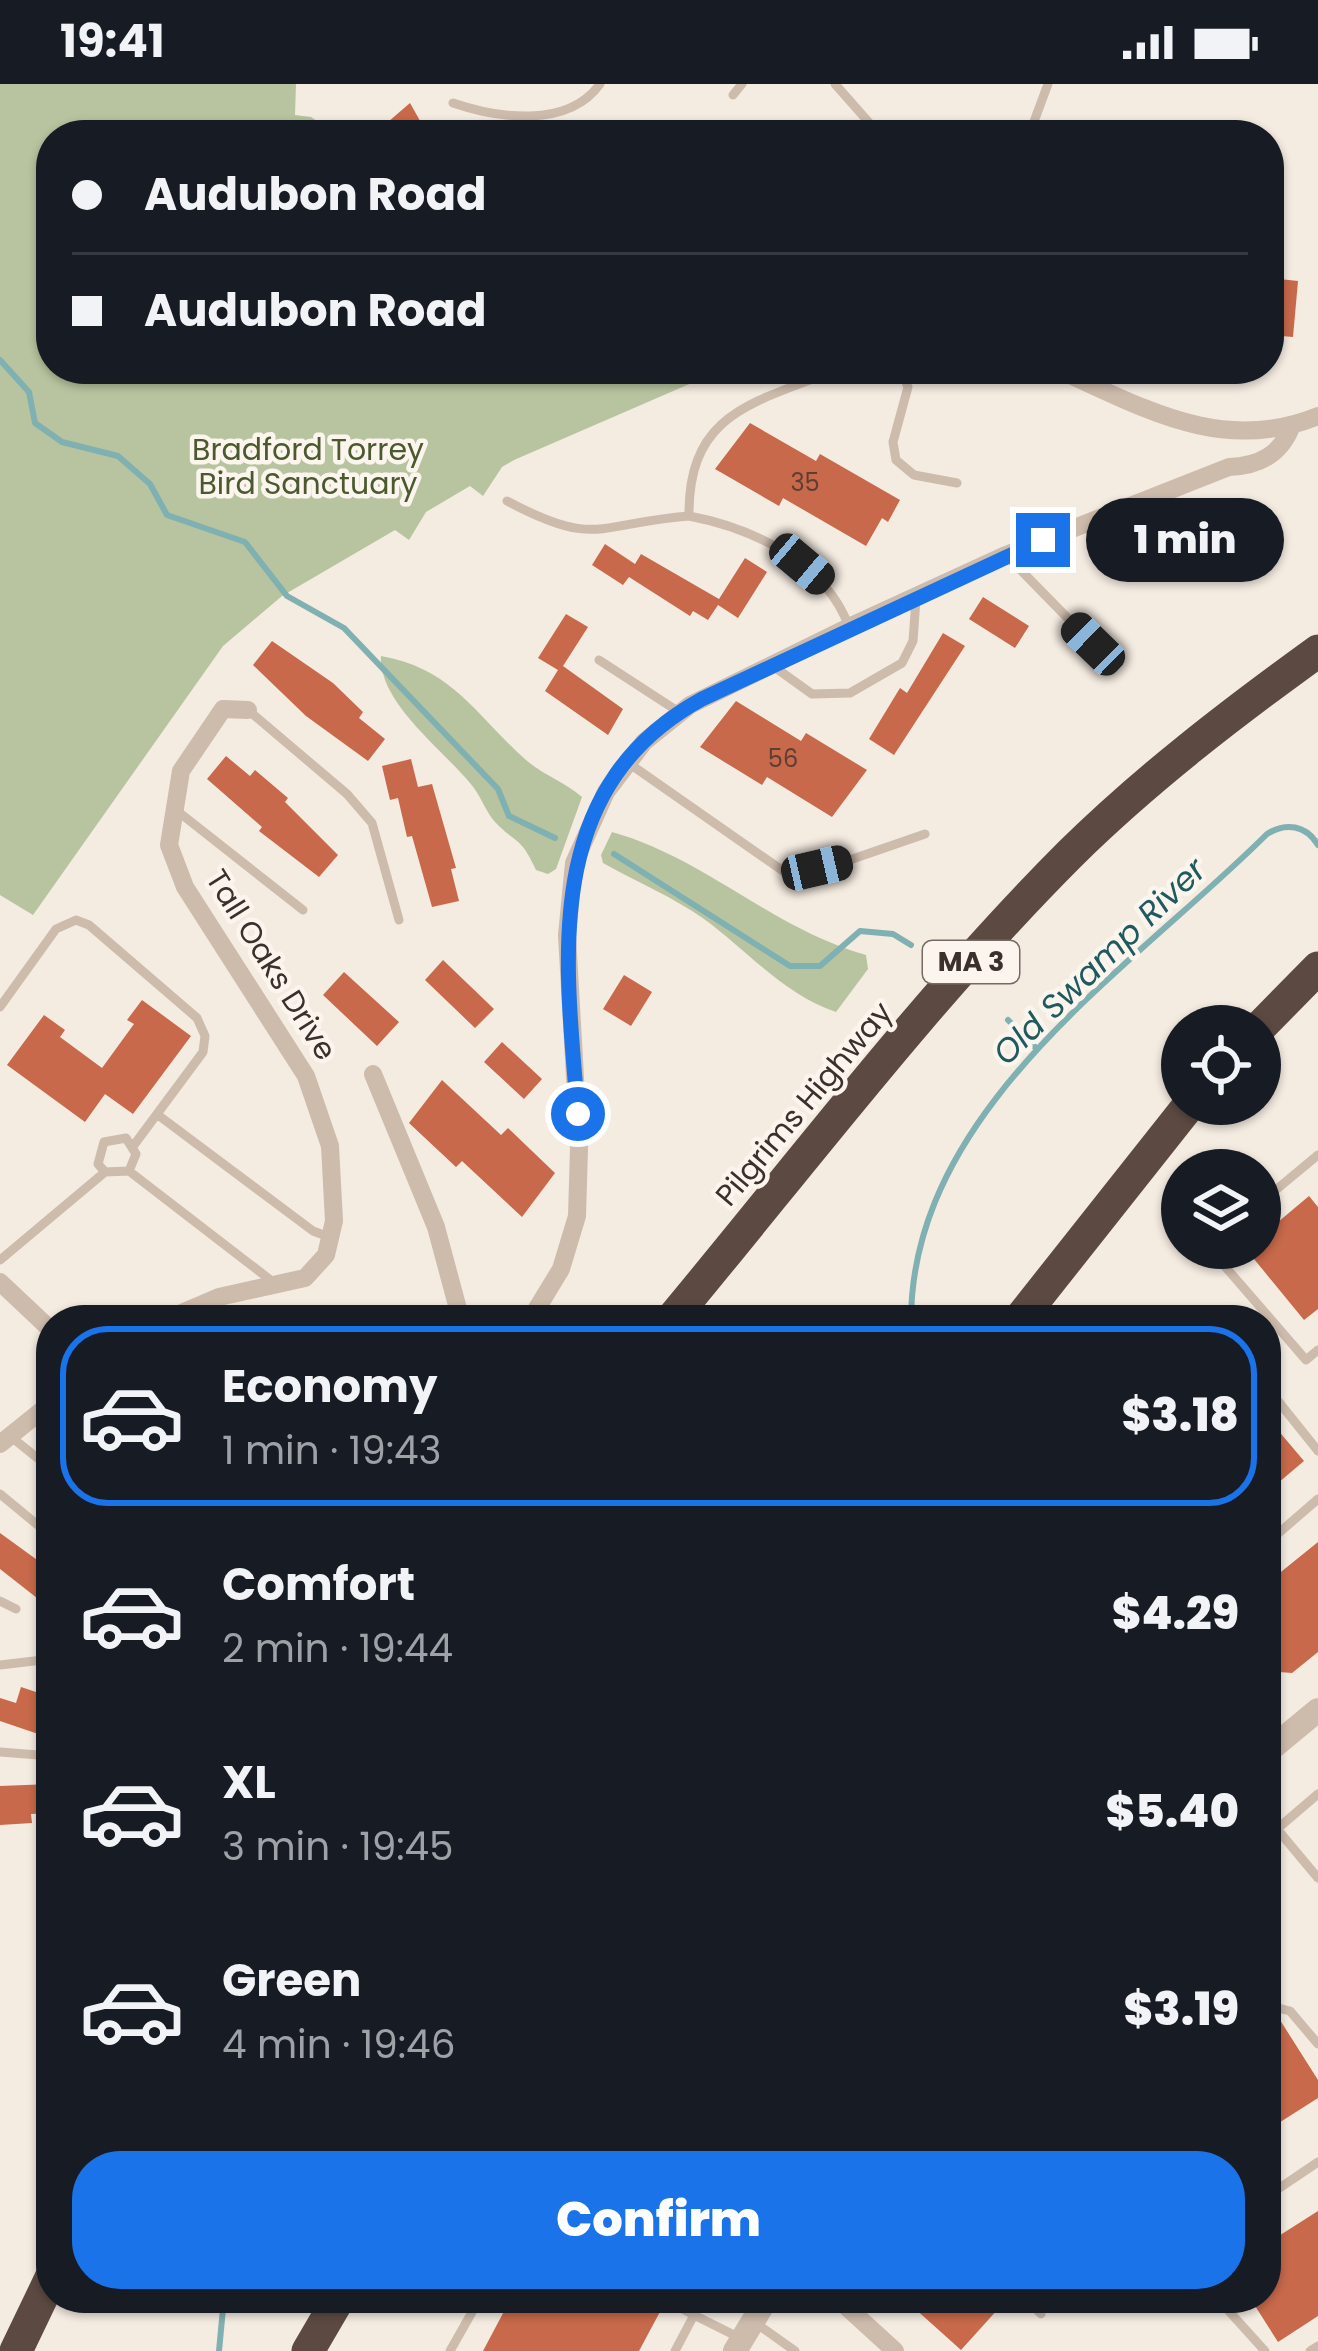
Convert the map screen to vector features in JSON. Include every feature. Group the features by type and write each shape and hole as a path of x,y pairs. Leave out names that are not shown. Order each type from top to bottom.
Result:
{"highway":[{"name":"Pilgrims Highway","path":"684,1305 958,976 1058,867 1166,768 1318,651"},
{"path":"1281,1006 1318,968"},
{"path":"1031,1305 1173,1125"},
{"path":"16,2351 36,2309"},
{"path":"308,2351 330,2313"}],"street":[{"path":"1091,384 1174,421 1232,434 1318,416"},
{"path":"539,1305 561,1269 577,1216 579,1149 567,948 572,875 587,827 627,763 679,712 1006,555 1229,467 1248,466 1276,452 1292,425"},
{"path":"1229,467 1232,434"},
{"name":"Tall Oaks Drive","path":"248,710 223,709 181,771 169,845 185,887 290,1046 320,1111 335,1188 332,1237"},
{"path":"373,1074 431,1215 457,1305"},
{"path":"200,1305 313,1274 332,1237"},
{"path":"0,1282 36,1316"},
{"path":"5,1440 36,1415"},
{"path":"1281,1741 1318,1710"},
{"path":"854,2313 896,2351"}],"lane":[{"path":"453,103 506,117 538,115 580,102 600,84"},
{"path":"733,94 742,84"},
{"path":"835,84 867,120"},
{"path":"1035,120 1048,84"},
{"path":"688,516 692,466 710,433 731,413 802,384"},
{"path":"907,384 893,442 896,460 914,475 957,482"},
{"path":"507,501 549,523 587,532 688,516 760,541 802,564 834,593 849,627"},
{"path":"1006,555 1093,644"},
{"path":"772,666 812,694 850,693 902,663 913,641 916,599"},
{"path":"598,661 679,712"},
{"path":"248,710 347,794 372,823 399,920"},
{"path":"627,763 785,873 841,863 925,834"},
{"path":"172,806 302,910"},
{"path":"0,1007 56,929 68,921 89,925 202,1026 203,1052 134,1145 129,1172"},
{"path":"158,1115 313,1231 332,1237"},
{"path":"105,1172 98,1164 104,1142 117,1136 134,1145"},
{"path":"1281,1186 1318,1156"},
{"path":"0,1260 105,1172 129,1172 280,1286"},
{"path":"1227,1269 1258,1305"},
{"path":"1281,1331 1306,1360 1318,1350"},
{"path":"1281,1404 1318,1451"},
{"path":"5,1440 36,1460"},
{"path":"0,1494 36,1524"},
{"path":"1281,1531 1318,1499"},
{"path":"0,1601 16,1609"},
{"path":"0,1665 36,1661"},
{"path":"0,1752 36,1755"},
{"path":"1281,1825 1318,1793"},
{"path":"1281,1834 1318,1878"},
{"path":"1281,2009 1290,2011 1318,2044"},
{"path":"1281,2187 1318,2162"},
{"path":"451,2351 472,2313"},
{"path":"690,2313 743,2337 795,2351"},
{"path":"1231,2313 1265,2351"},
{"path":"676,2351 694,2315"},
{"path":"1310,2351 1318,2346"}],"green space":[{"name":"Bradford Torrey Bird Sanctuary","path":"0,84 296,84 295,115 315,120 36,120 36,384 689,384 514,460 502,467 483,496 470,486 426,512 409,540 395,530 282,596 223,646 33,915 0,895"},
{"path":"381,656 406,662 446,683 526,760 582,797 556,869 548,874 536,870 522,845 492,818 470,783 414,724 390,691"},
{"path":"612,832 678,859 800,928 866,955 868,969 836,1012 817,1004 692,911 603,863 601,855"}],"building":[{"path":"410,103 420,120 390,120"},
{"path":"1284,280 1298,281 1293,337 1284,336"},
{"path":"750,423 816,461 820,454 900,500 888,522 882,518 866,546 783,498 779,506 715,469"},
{"path":"605,544 635,564 641,554 719,599 745,558 767,572 738,618 718,605 708,620 693,611 690,616 629,577 623,585 592,565"},
{"path":"983,597 1029,626 1015,648 969,619"},
{"path":"566,614 588,627 563,666 623,709 608,735 545,691 558,670 538,658"},
{"path":"943,633 965,646 894,755 869,739 900,688 907,693"},
{"path":"272,641 333,683 363,712 359,718 385,739 368,761 306,716 253,665"},
{"path":"736,701 801,741 806,733 867,770 832,817 767,777 762,785 700,747"},
{"path":"226,756 250,776 255,770 288,798 285,802 338,855 319,877 259,831 262,827 207,779"},
{"path":"411,759 418,787 432,784 456,868 451,869 459,901 432,907 398,798 390,800 382,766"},
{"path":"443,960 494,1009 475,1028 425,980"},
{"path":"344,972 399,1022 377,1046 323,995"},
{"path":"624,975 652,992 631,1026 603,1009"},
{"path":"142,1000 191,1036 133,1114 105,1094 85,1122 7,1065 44,1015 65,1030 60,1037 102,1068 134,1024 127,1020"},
{"path":"502,1042 542,1079 524,1099 484,1062"},
{"path":"442,1080 501,1135 508,1128 555,1173 522,1217 462,1161 456,1167 409,1123"},
{"path":"1309,1196 1318,1207 1318,1309 1304,1320 1262,1269 1281,1269 1281,1219"},
{"path":"1281,1434 1304,1461 1281,1480"},
{"path":"0,1533 36,1559 36,1597 0,1569"},
{"path":"1318,1542 1318,1652 1292,1673 1281,1672 1281,1572"},
{"path":"21,1687 36,1692 36,1733 0,1721 0,1698 16,1703"},
{"path":"36,1785 32,1823 0,1825 0,1786"},
{"path":"1281,2022 1318,2080 1318,2098 1281,2121"},
{"path":"1318,2211 1318,2316 1278,2342 1260,2313 1281,2313 1281,2234"},
{"path":"503,2313 659,2313 639,2351 483,2351"},
{"path":"920,2313 994,2313 961,2350"}],"waterway":[{"path":"0,360 29,392 35,423 62,442 118,456 150,484 167,515 245,542 287,596 344,628 498,789 509,816 555,838"},
{"name":"Old Swamp River","path":"913,1305 921,1243 948,1173 989,1108 1039,1047 1267,834 1295,828 1308,833 1318,845"},
{"path":"614,854 790,966 820,966 860,931 893,934 911,945"},
{"path":"1008,1020 1035,1047"},
{"name":"Old Swamp River","path":"219,2351 223,2313"}],"route":[{"path":"578,1114 568,980 570,883 587,827 606,792 644,742 702,699 1043,540"}]}
